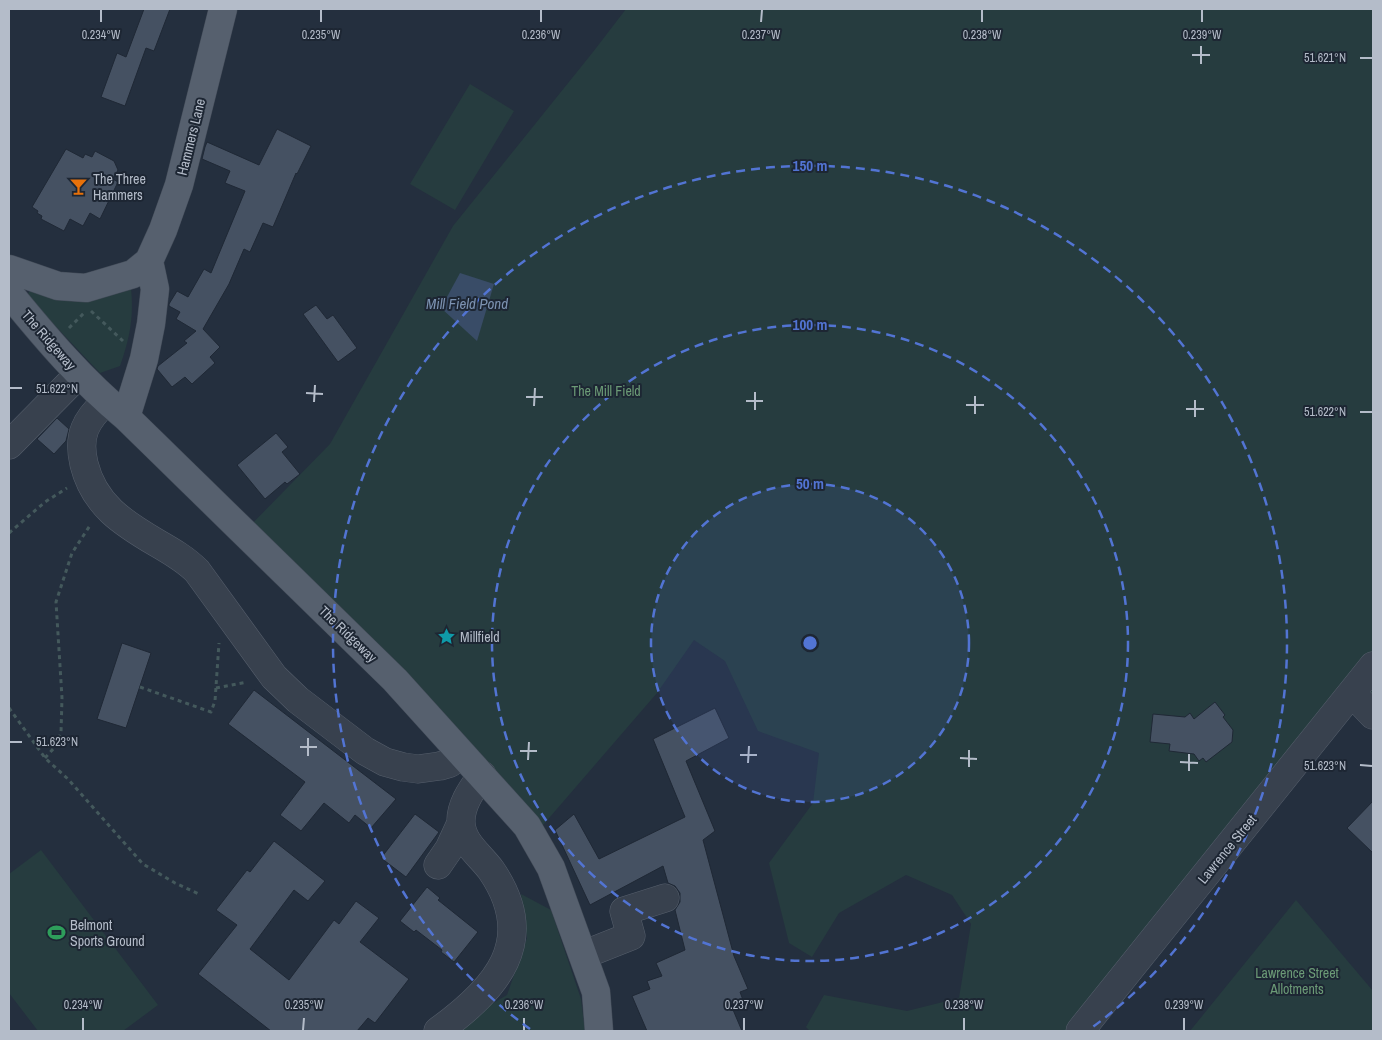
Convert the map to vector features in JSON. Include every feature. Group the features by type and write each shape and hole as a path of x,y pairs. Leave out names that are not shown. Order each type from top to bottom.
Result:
{"main road":[{"name":"Hammers Lane","path":"149,261 163,230 179,185 223,9"},
{"path":"9,269 58,286 86,288 133,274 149,261 155,289 144,359 116,409"},
{"name":"The Ridgeway","path":"9,293 79,374 395,680 527,826 551,868 596,992 599,1031"}],"street":[{"path":"9,445 79,374"},
{"path":"116,409 95,412 84,430 82,447 87,476 103,505 125,523 188,562 219,599 274,677 313,712 365,751 385,762 418,769 432,768 450,762 460,753"},
{"name":"Lawrence Street","path":"1080,1031 1373,666"},
{"path":"1352,693 1373,715"},
{"path":"438,865 449,849 461,822 466,800 482,775"},
{"path":"438,1031 472,1004 494,982 504,966 512,939 512,921 502,889 487,865 466,840 461,822"},
{"path":"583,955 631,936 624,911 665,898"}],"path":[{"path":"53,344 88,309 144,359"},
{"path":"9,534 45,502 87,476"},
{"path":"45,758 55,747 61,733 62,698 56,602 72,553 103,505"},
{"path":"140,687 211,712 215,701 219,640"},
{"path":"216,688 274,677"},
{"path":"9,708 45,758 68,779 143,864 175,883 199,894"}],"green space":[{"name":"The Mill Field","path":"626,9 1373,9 1373,696 1361,683 1080,1031 810,1031 806,1027 824,995 907,1011 959,998 971,924 952,895 906,875 839,913 812,957 789,943 769,863 813,803 819,753 758,731 725,661 694,640 657,693 531,839 244,532 330,444 453,226"},
{"path":"470,84 514,111 455,210 410,184"},
{"path":"31,288 80,299 120,293 131,288 132,308 130,327 120,366 100,373 27,296"},
{"name":"Belmont Sports Ground","path":"41,850 158,1005 123,1031 38,1031 9,993 9,874"},
{"path":"521,894 551,910 581,999 585,1031 445,1031 507,995 527,938"},
{"name":"Lawrence Street Allotments","path":"1296,900 1373,991 1373,1031 1190,1031"}],"water":[{"name":"Mill Field Pond","path":"460,273 494,284 477,341 441,308"}],"building":[{"path":"144,9 170,9 154,51 146,48 125,106 101,97 117,53 126,57"},
{"path":"277,129 311,146 296,173 273,227 263,223 250,252 244,249 229,284 203,329 220,347 210,357 215,363 192,384 185,377 172,387 157,369 158,366 187,343 184,341 196,331 176,319 180,312 169,306 169,304 177,291 188,297 204,269 211,273 245,191 225,183 230,171 202,159 207,142 259,165"},
{"name":"The Three Hammers","path":"66,149 83,158 85,154 92,157 95,151 114,161 118,170 113,179 118,182 100,219 90,213 83,226 70,219 64,231 41,219 42,216 32,207"},
{"path":"316,305 327,319 333,315 357,348 338,362 303,314"},
{"path":"57,418 69,429 66,441 54,454 37,439"},
{"path":"276,433 288,447 282,452 300,474 287,484 285,482 265,499 237,465"},
{"path":"122,643 151,653 126,728 97,719"},
{"path":"254,690 396,799 371,828 355,815 349,823 324,803 301,831 280,815 305,782 228,724"},
{"path":"1215,702 1233,730 1232,742 1206,762 1203,758 1199,761 1194,754 1169,751 1170,744 1150,742 1153,714 1185,717 1190,713 1194,719"},
{"path":"715,708 729,738 686,761 715,831 703,840 734,956 748,989 740,992 743,1000 731,1005 742,1031 647,1031 632,996 650,989 647,981 662,976 656,963 685,950 675,910 680,902 680,893 675,886 668,883 663,866 590,905 555,830 574,814 599,859 685,817 653,739"},
{"path":"1373,801 1373,853 1347,828"},
{"path":"415,814 439,832 406,877 381,858"},
{"path":"274,841 325,881 308,901 294,890 250,949 289,980 334,920 339,924 356,901 379,918 360,942 409,979 375,1023 368,1018 357,1031 271,1031 198,974 237,925 216,910 247,870 250,872"},
{"path":"427,887 440,898 438,900 478,932 454,962 416,930 414,932 400,921"}],"place":[{"name":"The Three Hammers","path":"79,187"},
{"name":"Millfield","path":"446,637"},
{"name":"Belmont Sports Ground","path":"56,933"}]}
